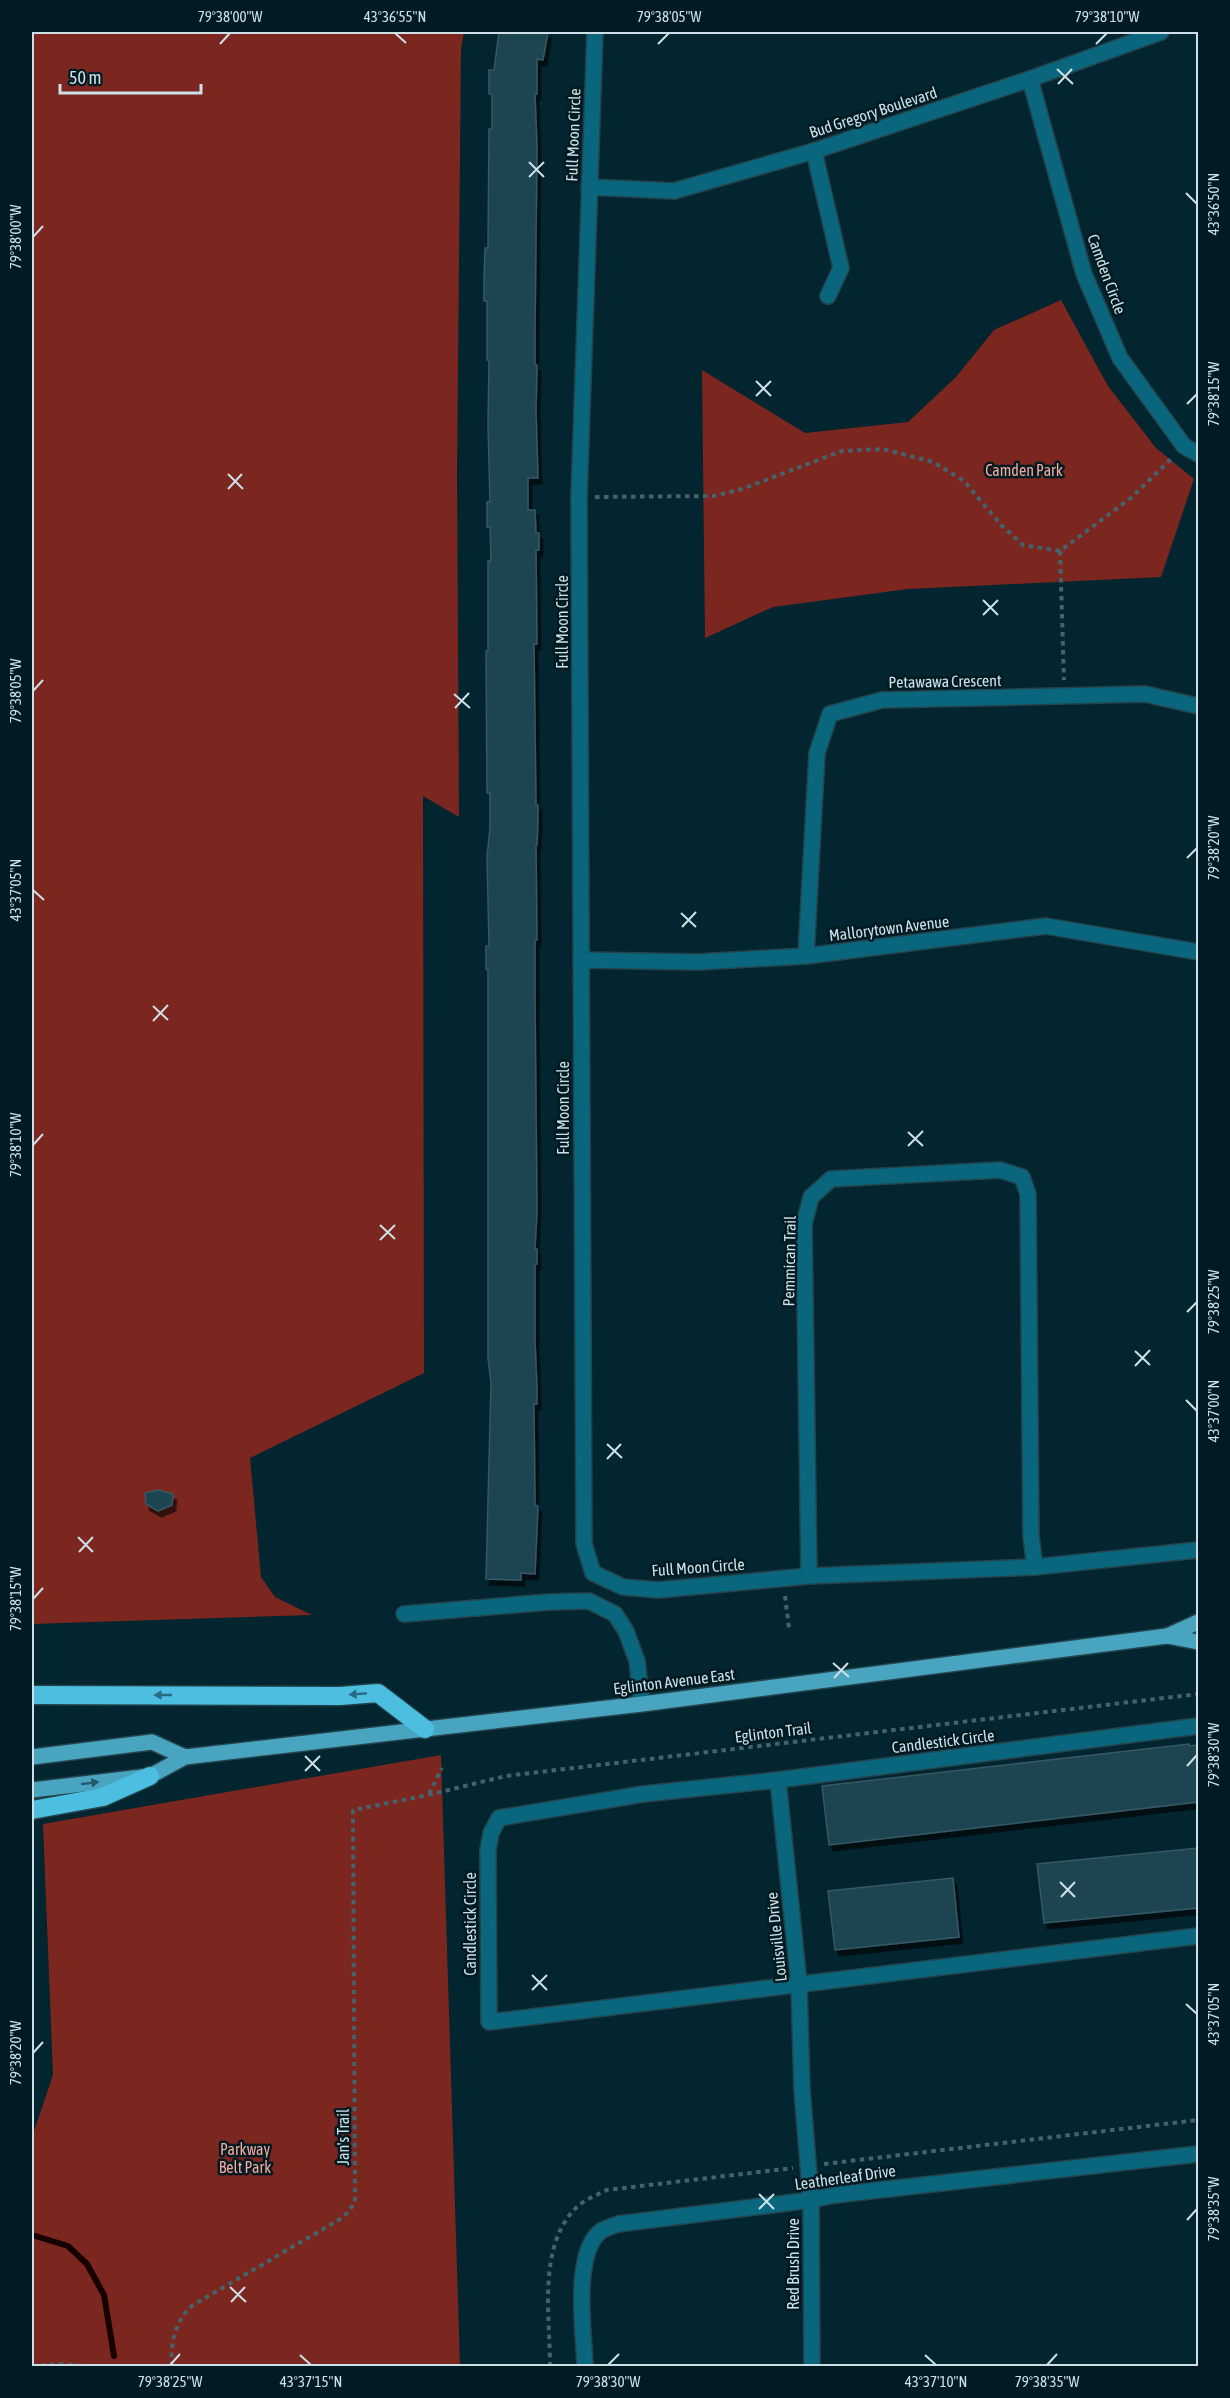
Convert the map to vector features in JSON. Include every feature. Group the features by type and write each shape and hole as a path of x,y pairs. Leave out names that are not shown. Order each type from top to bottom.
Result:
{"highway":[{"path":"32,1695 340,1696 378,1693 425,1729"},
{"path":"32,1810 103,1797 150,1776"}],"main road":[{"name":"Eglinton Avenue East","path":"32,1790 150,1776 185,1757 642,1704 1167,1636 1198,1622"},
{"name":"Eglinton Avenue East","path":"1167,1636 1198,1642"},
{"path":"32,1757 152,1742 185,1757"}],"street":[{"name":"Full Moon Circle","path":"595,32 579,497 584,1544 593,1573 623,1587 658,1590 809,1576 1035,1567 1198,1550"},
{"name":"Bud Gregory Boulevard","path":"589,187 674,191 814,151 1030,79 1161,32"},
{"name":"Camden Circle","path":"1030,79 1084,274 1120,358 1184,447 1198,454"},
{"path":"814,151 841,268 828,296"},
{"name":"Petawawa Crescent","path":"806,956 817,753 830,714 882,700 1145,694 1198,706"},
{"name":"Mallorytown Avenue","path":"580,960 698,962 806,956 1046,926 1198,952"},
{"name":"Pemmican Trail","path":"809,1576 804,1224 811,1197 831,1179 1000,1170 1022,1178 1028,1194 1031,1536 1035,1567"},
{"path":"404,1614 549,1602 589,1601 615,1614 626,1631 637,1661 642,1704"},
{"name":"Candlestick Circle","path":"1198,1726 778,1780 643,1794 499,1818 491,1833 489,1850 489,2022 1198,1936"},
{"name":"Louisville Drive","path":"778,1780 799,1984 802,2090"},
{"name":"Red Brush Drive","path":"802,2090 811,2200 812,2367"},
{"name":"Leatherleaf Drive","path":"585,2367 582,2272 590,2246 601,2231 618,2224 836,2195 1198,2154"}],"path":[{"path":"579,497 714,496 742,489 842,451 883,449 933,462 964,481 1002,526 1023,545 1060,551 1132,497 1184,447"},
{"path":"1060,551 1064,696"},
{"path":"785,1596 789,1628"},
{"name":"Eglinton Trail","path":"353,1810 428,1796 506,1776 1198,1694"},
{"path":"428,1796 442,1768"},
{"name":"Jan's Trail","path":"172,2367 170,2351 172,2339 185,2311 342,2218 355,2202 353,1810"},
{"path":"32,2366 62,2364 86,2367"}],"green space":[{"path":"32,32 464,32 461,48 457,474 459,817 423,796 424,1373 250,1458 261,1577 275,1597 312,1615 32,1624"},
{"name":"Camden Park","path":"1061,300 1108,386 1156,448 1194,479 1161,577 908,589 773,607 705,638 702,370 805,433 908,422 956,377 994,330"},
{"name":"Parkway Belt Park","path":"441,1755 460,2366 32,2366 32,2137 53,2075 43,1824"}],"building":[{"path":"499,32 548,32 543,60 537,59 537,94 535,94 537,147 535,365 537,365 538,478 528,478 528,510 535,510 536,533 539,533 539,550 536,550 537,644 534,644 538,822 536,845 537,940 535,940 537,1404 534,1404 535,1505 538,1506 535,1574 521,1573 521,1580 486,1579 491,1383 488,1358 488,970 486,969 486,946 489,946 487,857 490,793 487,793 486,651 488,651 488,561 491,561 490,527 487,527 487,502 490,502 489,360 487,360 487,301 484,301 484,278 485,248 488,248 489,129 492,129 489,70 494,70"},
{"path":"158,1490 173,1494 172,1505 158,1511 146,1504 145,1493"},
{"path":"1189,1744 1189,1746 1198,1745 1198,1802 829,1845 822,1786"},
{"path":"1198,1848 1198,1908 1044,1923 1037,1864"},
{"path":"953,1878 959,1937 835,1950 828,1891"}],"waterway":[{"path":"32,2235 68,2246 87,2264 104,2295 114,2356"}]}
